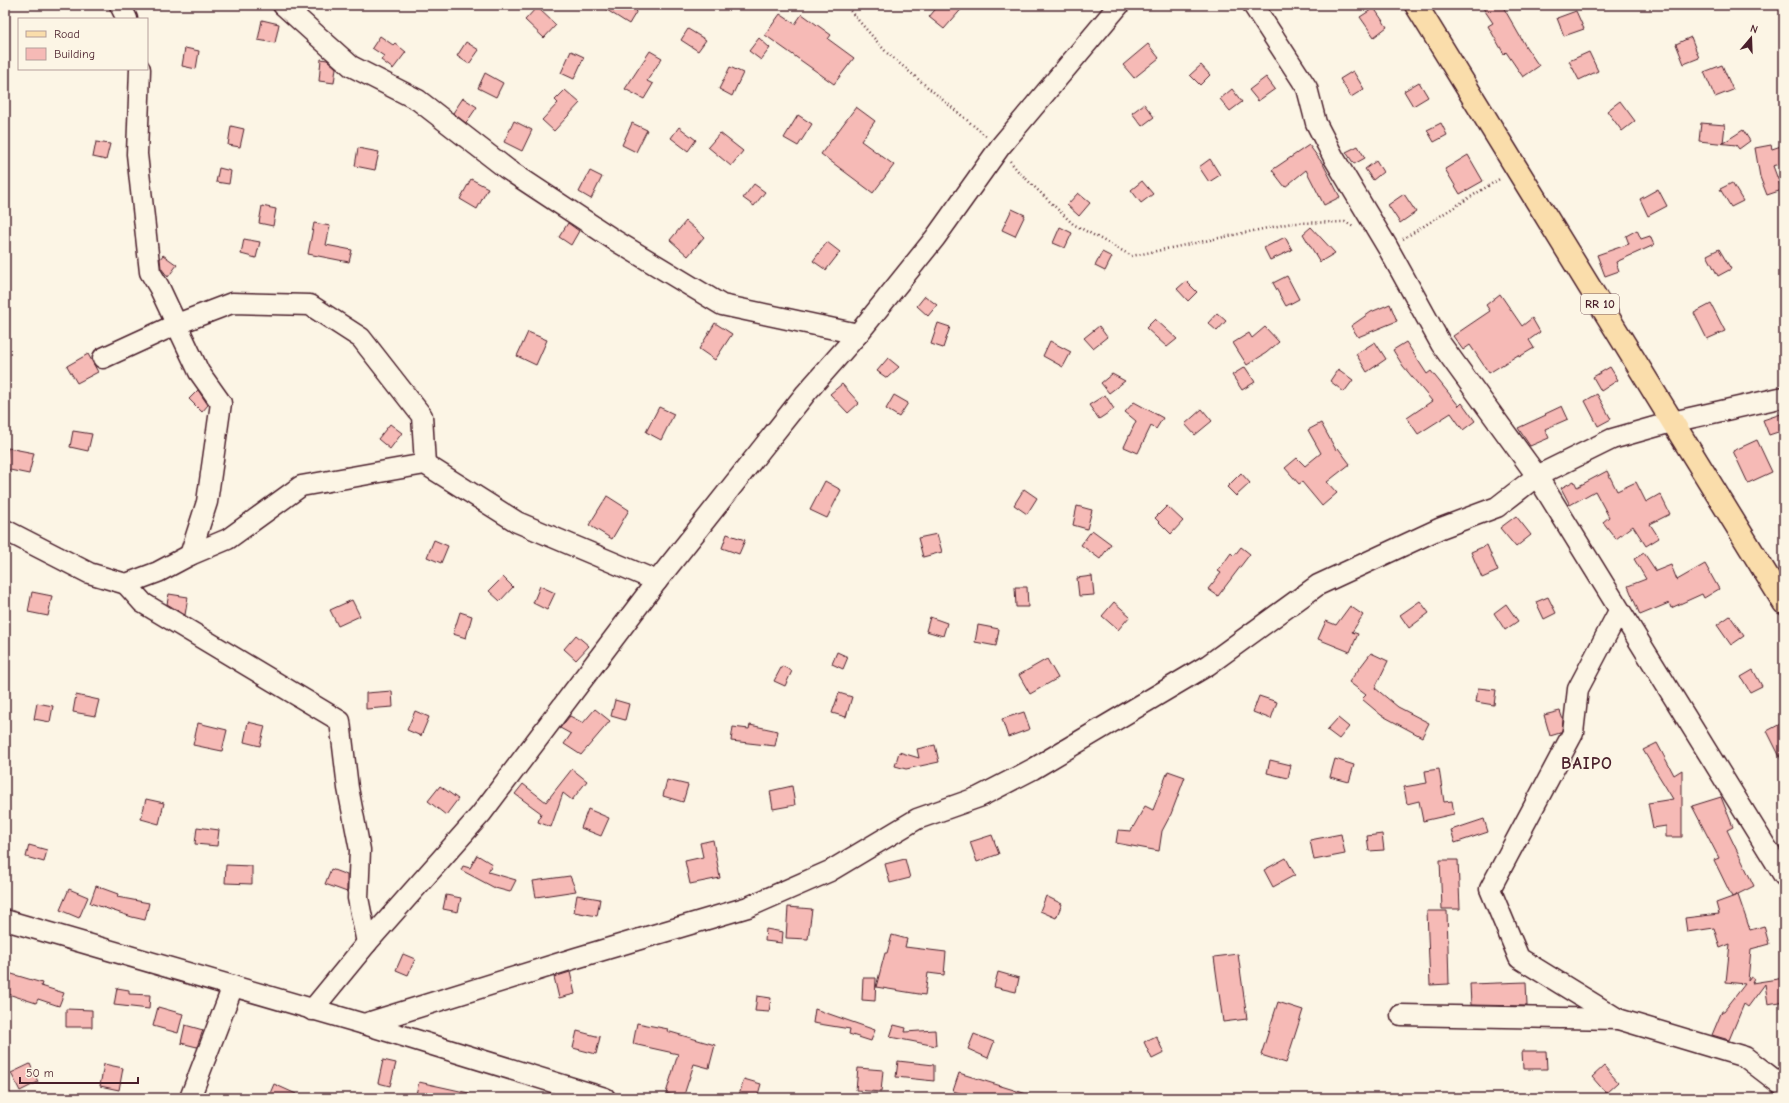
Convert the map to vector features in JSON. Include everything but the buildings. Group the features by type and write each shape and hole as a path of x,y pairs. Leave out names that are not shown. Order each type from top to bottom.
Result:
{"main road":[{"name":"RR 10","path":"1416,5 1784,603"}],"street":[{"path":"120,5 126,18"},
{"path":"283,5 351,66 418,100 507,169 616,241 722,305 858,334"},
{"path":"312,1010 367,942 481,814 657,581 806,393 858,334 935,238 1000,147 1119,5"},
{"path":"1253,5 1307,88 1316,123 1334,158 1388,248 1441,344 1537,476 1784,876"},
{"path":"140,70 137,154 150,272 177,324 199,372 221,403 207,502 190,555"},
{"path":"103,358 177,324 232,303 310,305 361,338 422,416 425,464"},
{"path":"364,1024 568,960 748,907 830,871 917,819 979,797 1033,769 1208,665 1318,585 1408,543 1497,507 1537,476 1612,439 1672,422 1784,397"},
{"path":"126,584 158,572 190,555 228,539 302,486 425,464 517,522 657,581"},
{"path":"5,530 89,573 126,584 142,603 340,721 348,788 360,850 358,898 367,942"},
{"path":"1619,611 1578,690 1573,733 1490,889 1519,958 1618,1019 1745,1057 1784,1087"},
{"path":"5,920 364,1024 605,1098"},
{"path":"190,1098 233,986"},
{"path":"1401,1015 1618,1019"}],"path":[{"path":"845,5 887,54 1000,147 1018,171 1073,224 1132,256 1292,223 1345,222 1357,229"},
{"path":"1388,248 1517,168"}],"district":[{"name":"BAIPO","path":"1587,763"}]}
